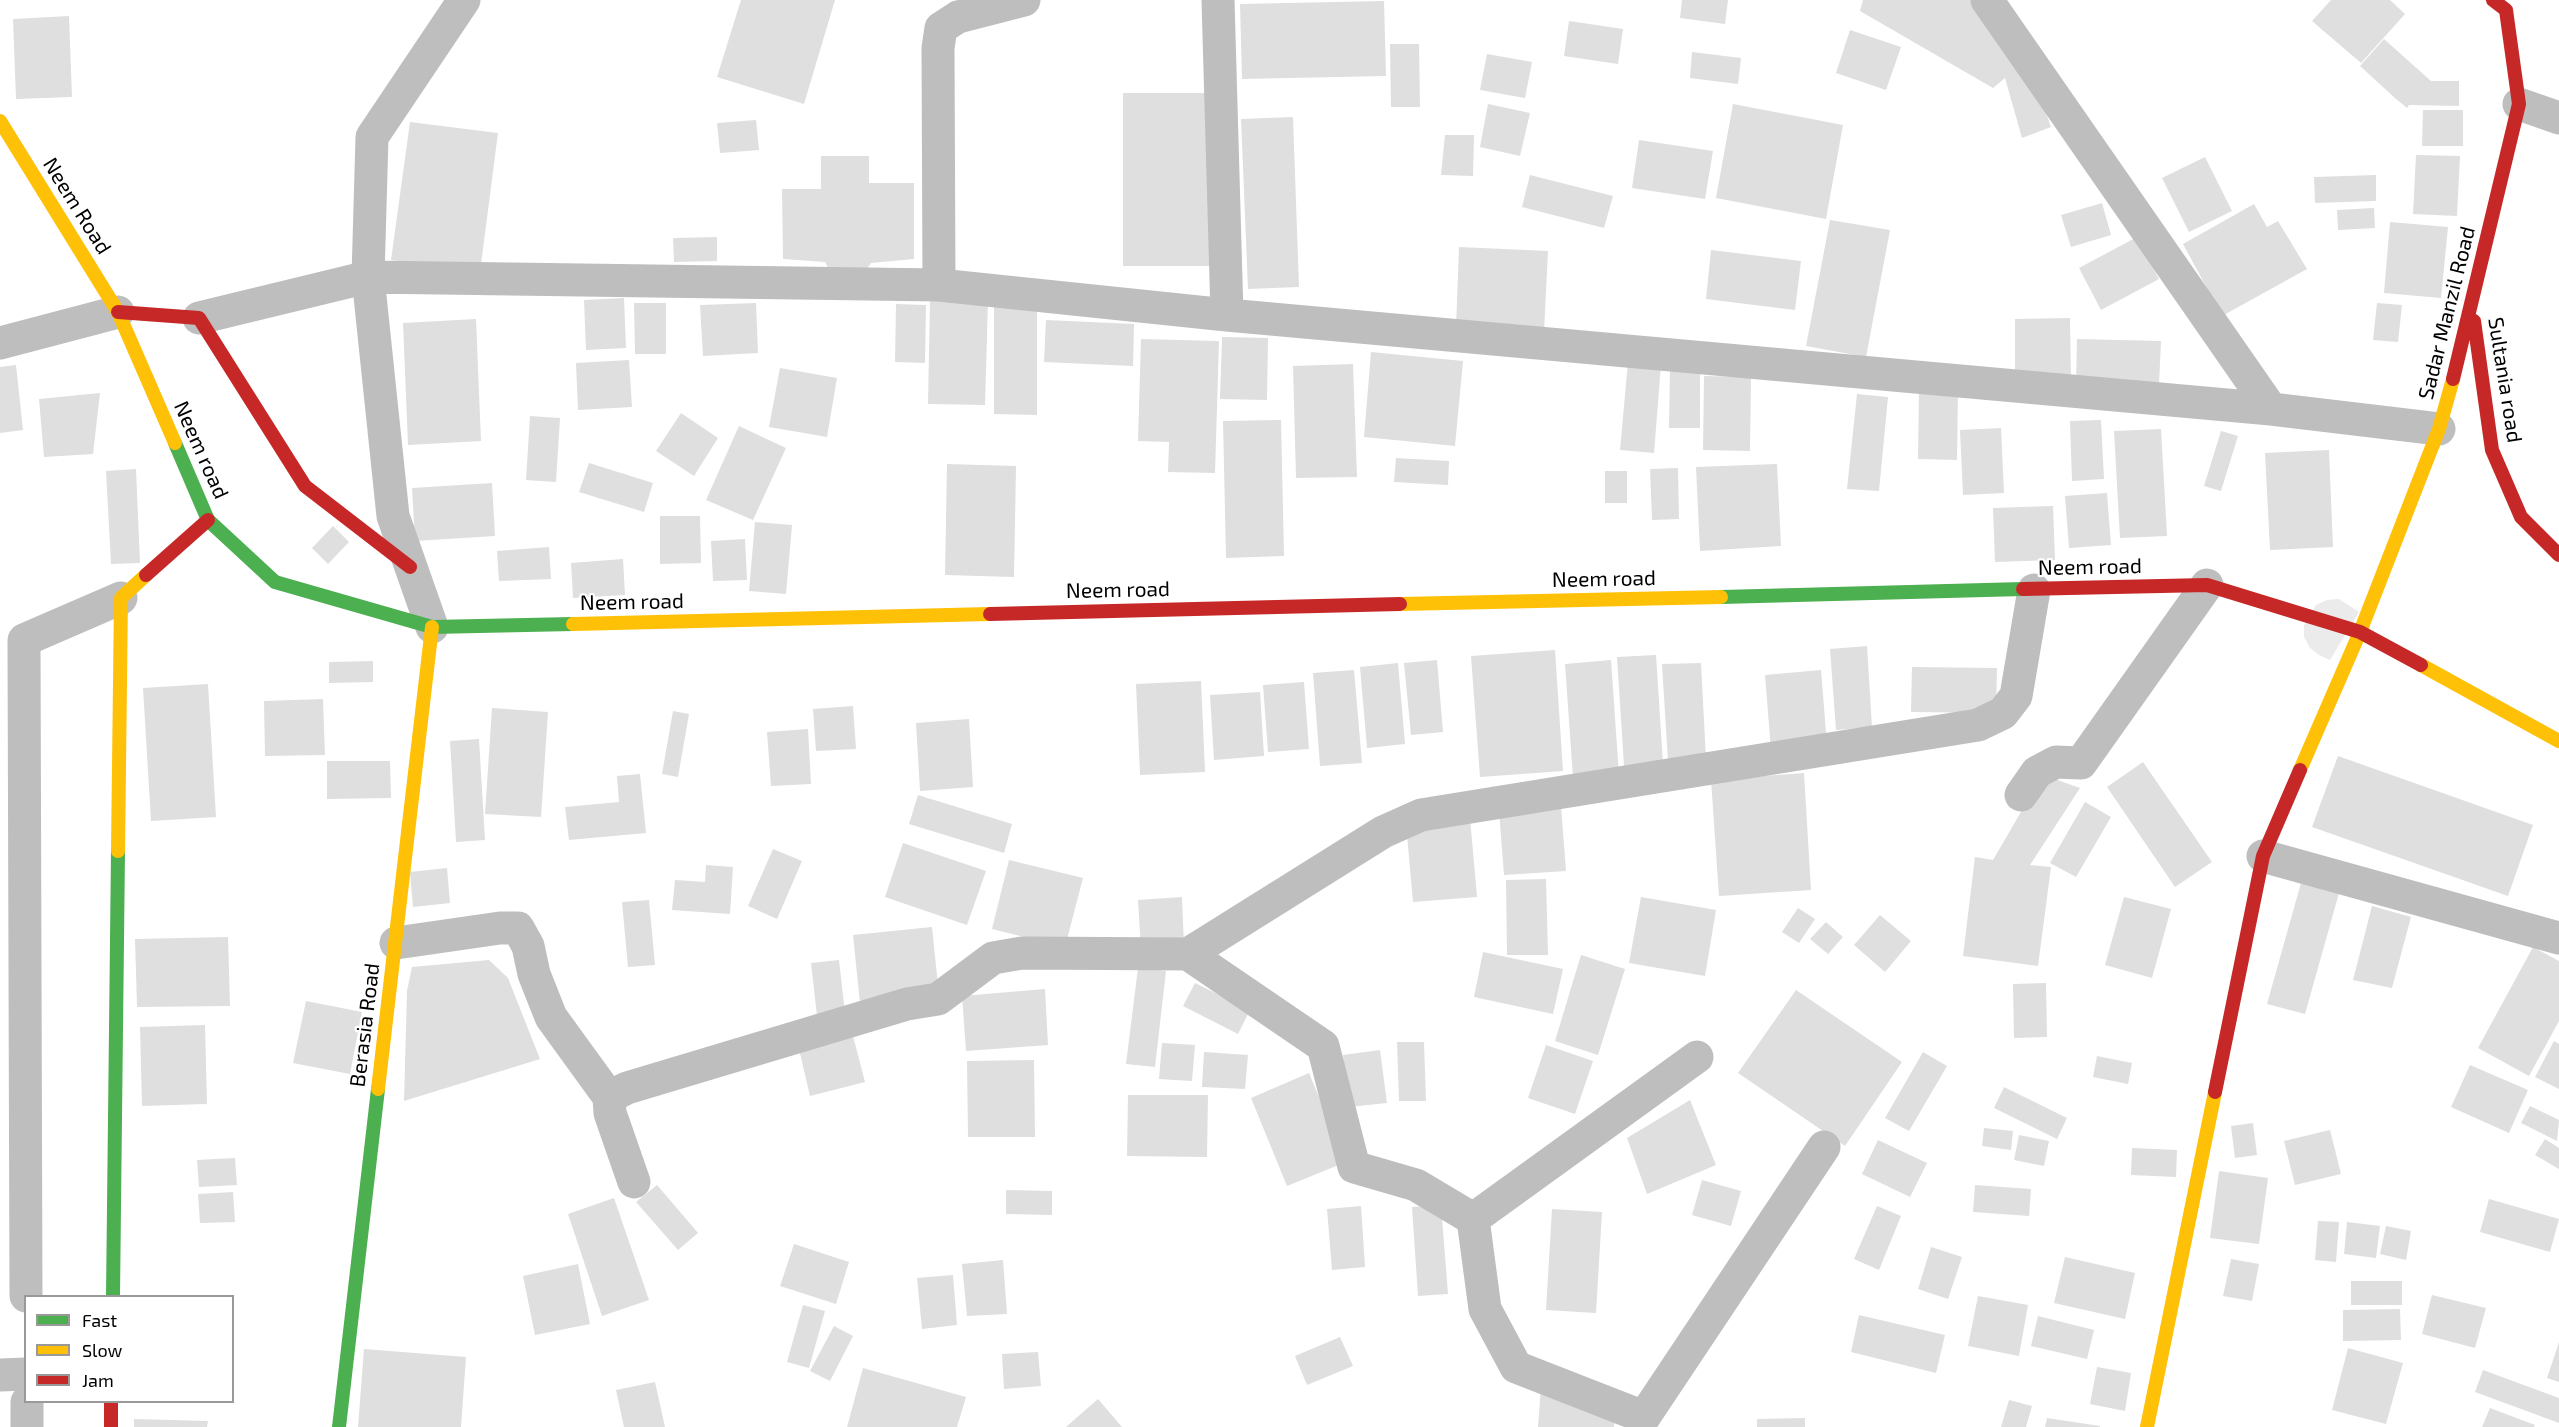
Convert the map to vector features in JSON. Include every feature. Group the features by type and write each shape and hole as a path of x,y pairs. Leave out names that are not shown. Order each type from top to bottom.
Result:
{"main road":[{"name":"Sadar Manzil Road","path":"2146,1427 2263,856 2360,632 2439,429 2450,393 2519,104 2505,10 2493,0"},
{"name":"Neem Road","path":"0,121 118,312"},
{"name":"Sultania road","path":"2471,299 2492,450 2521,517 2559,555"},
{"path":"118,312 199,318 305,486 410,567"},
{"name":"Neem road","path":"118,312 208,520 275,582 432,627 2207,585 2360,632"},
{"path":"112,1295 121,598 208,520"},
{"name":"Berasia Road","path":"339,1427 432,627"},
{"path":"2360,632 2559,741"},
{"path":"111,1403 111,1427"}],"street":[{"path":"432,627 393,516 368,277 372,137 464,0"},
{"path":"939,285 938,48 941,28 958,17 1024,0"},
{"path":"1218,0 1227,315"},
{"path":"1987,0 2271,409"},
{"path":"2519,104 2559,118"},
{"path":"199,318 368,277 939,285 1227,315 2271,409 2439,429"},
{"path":"0,344 118,312"},
{"path":"2021,795 2037,772 2056,762 2081,763 2207,585"},
{"path":"609,1097 627,1088 907,1004 938,999 993,958 1022,953 1188,954 1383,832 1421,815 1978,725 2003,713 2016,696 2034,590"},
{"path":"26,1295 24,640 121,598"},
{"path":"2263,856 2559,938"},
{"path":"396,943 500,928 518,928 528,946 534,974 551,1017 609,1097 610,1113 634,1182"},
{"path":"1188,954 1323,1046 1354,1167 1416,1185 1473,1219"},
{"path":"1473,1219 1697,1057"},
{"path":"1473,1219 1485,1309 1516,1367 1652,1422 1824,1147"},
{"path":"0,1375 24,1374"},
{"path":"27,1403 27,1427"}],"shaded area":[{"path":"2339,599 2359,612 2330,660 2310,648 2304,637 2304,625 2316,605 2327,600"}],"building":[{"path":"741,0 835,0 804,104 717,77"},
{"path":"1682,0 1728,0 1725,24 1680,18"},
{"path":"1863,0 1985,0 2026,58 2051,127 2022,138 2005,78 1993,88 1860,11"},
{"path":"2331,0 2390,0 2405,14 2361,63 2312,21"},
{"path":"1384,1 1386,76 1242,79 1240,4"},
{"path":"69,16 72,97 16,99 13,19"},
{"path":"1569,21 1623,29 1618,64 1564,56"},
{"path":"1850,30 1901,47 1886,90 1836,73"},
{"path":"2384,39 2431,81 2459,81 2459,106 2409,105 2407,108 2395,98 2360,66"},
{"path":"1390,44 1419,44 1420,107 1391,107"},
{"path":"1692,52 1741,58 1738,84 1690,78"},
{"path":"1487,54 1532,62 1525,98 1480,90"},
{"path":"1123,93 1213,93 1213,266 1123,266"},
{"path":"1488,104 1530,113 1520,156 1480,147"},
{"path":"1733,104 1843,125 1826,219 1716,198"},
{"path":"2423,110 2463,110 2463,146 2422,146"},
{"path":"1293,117 1299,287 1248,289 1241,119"},
{"path":"756,120 759,150 720,153 717,123"},
{"path":"410,122 498,133 480,272 391,260"},
{"path":"1445,135 1474,135 1473,176 1441,175"},
{"path":"1639,140 1713,151 1705,199 1632,188"},
{"path":"2416,155 2460,156 2457,216 2413,214"},
{"path":"821,156 869,156 869,183 914,183 914,259 871,263 863,275 831,273 825,262 783,259 782,189 821,189"},
{"path":"2205,157 2232,211 2189,232 2162,178"},
{"path":"1530,175 1613,196 1604,228 1522,207"},
{"path":"2376,175 2376,201 2315,203 2314,177"},
{"path":"2102,203 2111,235 2071,247 2061,215"},
{"path":"2254,204 2267,227 2278,221 2307,269 2222,316 2183,244"},
{"path":"2374,208 2375,228 2338,230 2337,210"},
{"path":"1830,220 1890,230 1866,357 1806,346"},
{"path":"2390,222 2448,227 2441,298 2384,293"},
{"path":"717,237 717,261 674,262 673,238"},
{"path":"2137,237 2159,279 2101,310 2079,268"},
{"path":"1459,247 1548,251 1544,332 1456,328"},
{"path":"1711,250 1801,261 1795,310 1706,299"},
{"path":"624,298 626,348 586,350 584,300"},
{"path":"930,300 988,301 985,405 928,404"},
{"path":"994,302 1037,302 1037,415 994,414"},
{"path":"634,303 666,303 666,354 635,354"},
{"path":"756,303 758,353 703,356 700,305"},
{"path":"2377,303 2402,305 2398,342 2373,340"},
{"path":"896,304 926,305 925,363 895,362"},
{"path":"2070,318 2071,380 2015,381 2015,319"},
{"path":"476,319 481,441 408,445 403,323"},
{"path":"1046,320 1134,324 1133,366 1044,362"},
{"path":"1222,337 1268,338 1267,400 1220,399"},
{"path":"1141,339 1219,341 1215,473 1168,472 1169,442 1138,441"},
{"path":"2077,339 2161,341 2159,385 2076,383"},
{"path":"1371,352 1463,361 1455,446 1364,437"},
{"path":"629,360 632,407 578,410 576,363"},
{"path":"1628,362 1661,365 1654,453 1620,450"},
{"path":"1353,364 1357,477 1296,478 1293,366"},
{"path":"16,365 23,430 0,433 0,367"},
{"path":"780,368 837,378 827,437 769,427"},
{"path":"1670,368 1700,368 1700,428 1669,428"},
{"path":"1704,376 1751,377 1750,451 1703,450"},
{"path":"1919,387 1958,388 1957,460 1918,459"},
{"path":"100,393 93,454 44,457 39,399"},
{"path":"1857,394 1888,397 1879,491 1847,489"},
{"path":"681,413 718,438 694,476 656,451"},
{"path":"530,416 560,418 556,482 526,480"},
{"path":"1281,420 1284,556 1226,558 1223,421"},
{"path":"2101,420 2104,479 2072,481 2070,421"},
{"path":"739,426 786,448 753,520 706,500"},
{"path":"2001,428 2004,493 1963,495 1960,430"},
{"path":"2161,429 2167,536 2120,538 2114,431"},
{"path":"2221,431 2238,436 2221,491 2204,486"},
{"path":"2329,450 2333,547 2270,550 2265,453"},
{"path":"1396,458 1449,461 1448,485 1394,482"},
{"path":"589,463 653,483 644,512 579,492"},
{"path":"947,464 1016,466 1014,577 945,575"},
{"path":"1777,464 1781,546 1700,551 1696,467"},
{"path":"1678,468 1679,519 1652,520 1650,469"},
{"path":"136,469 140,563 111,564 106,471"},
{"path":"1605,471 1627,471 1627,503 1605,503"},
{"path":"492,483 495,536 415,541 412,488"},
{"path":"2107,493 2111,545 2069,548 2065,496"},
{"path":"2053,506 2055,560 1995,562 1993,508"},
{"path":"660,516 700,516 701,563 660,564"},
{"path":"755,522 792,525 786,594 749,591"},
{"path":"333,526 349,542 328,564 312,548"},
{"path":"745,539 747,580 713,581 711,541"},
{"path":"549,547 551,579 499,581 497,551"},
{"path":"623,559 625,595 573,598 571,563"},
{"path":"1867,646 1872,727 1836,730 1830,649"},
{"path":"1555,650 1563,771 1480,777 1471,656"},
{"path":"1656,655 1663,764 1624,766 1617,657"},
{"path":"1437,660 1443,732 1411,735 1404,663"},
{"path":"1611,660 1619,775 1573,778 1565,664"},
{"path":"373,661 373,682 329,683 329,662"},
{"path":"1398,663 1405,744 1367,748 1360,667"},
{"path":"1701,663 1706,759 1668,761 1662,664"},
{"path":"1912,667 1997,668 1996,713 1911,712"},
{"path":"1354,670 1362,763 1320,766 1313,673"},
{"path":"1821,670 1827,745 1771,750 1765,675"},
{"path":"1201,681 1205,772 1140,775 1136,684"},
{"path":"1304,682 1309,749 1268,752 1263,685"},
{"path":"208,684 216,817 151,821 143,688"},
{"path":"1260,692 1264,756 1214,760 1210,695"},
{"path":"323,699 325,755 265,756 264,701"},
{"path":"853,706 856,749 816,751 813,709"},
{"path":"492,708 548,712 541,817 485,814"},
{"path":"673,711 689,714 678,777 662,774"},
{"path":"969,719 973,787 920,791 916,723"},
{"path":"808,729 811,784 771,786 767,732"},
{"path":"479,739 485,840 456,842 450,741"},
{"path":"2338,756 2533,825 2508,896 2312,827"},
{"path":"327,761 390,761 391,798 327,799"},
{"path":"2143,762 2212,862 2175,887 2107,787"},
{"path":"1804,773 1811,890 1719,896 1711,780"},
{"path":"640,774 646,833 569,840 565,807 619,802 617,776"},
{"path":"2046,776 2080,788 2030,865 2051,867 2038,966 1963,956 1975,857 1993,860 2025,805"},
{"path":"918,795 1012,824 1004,853 909,824"},
{"path":"2085,802 2111,817 2076,877 2050,863"},
{"path":"1561,806 1566,871 1504,875 1499,811"},
{"path":"1470,818 1477,897 1413,902 1406,824"},
{"path":"903,843 986,871 967,925 885,897"},
{"path":"773,849 802,861 777,919 748,906"},
{"path":"1009,860 1083,878 1065,947 992,929"},
{"path":"706,865 733,867 730,914 672,910 675,880 705,882"},
{"path":"447,868 450,903 413,907 410,872"},
{"path":"1546,879 1548,955 1507,955 1506,880"},
{"path":"2301,883 2339,893 2305,1014 2267,1004"},
{"path":"1182,897 1184,947 1141,950 1138,900"},
{"path":"1641,897 1716,910 1705,976 1629,963"},
{"path":"2124,897 2171,909 2152,978 2105,965"},
{"path":"649,900 655,965 628,967 622,902"},
{"path":"2372,906 2411,917 2392,988 2353,980"},
{"path":"1798,908 1815,919 1799,943 1782,932"},
{"path":"1880,915 1911,941 1885,972 1854,945"},
{"path":"1826,922 1843,937 1828,954 1810,939"},
{"path":"932,927 939,995 860,1003 853,935"},
{"path":"228,937 230,1006 137,1007 135,939"},
{"path":"2533,947 2559,961 2559,1021 2529,1076 2478,1048"},
{"path":"1483,952 1563,969 1553,1014 1474,997"},
{"path":"1581,955 1625,969 1598,1055 1555,1041"},
{"path":"489,960 508,978 540,1059 404,1101 407,991 412,967"},
{"path":"839,960 845,1013 817,1016 811,963"},
{"path":"1138,968 1166,971 1155,1067 1126,1064"},
{"path":"1195,983 1250,1010 1238,1034 1183,1006"},
{"path":"2046,983 2047,1037 2014,1038 2013,984"},
{"path":"1045,989 1048,1045 966,1051 962,996"},
{"path":"1796,990 1902,1062 1845,1146 1738,1073"},
{"path":"306,1001 362,1012 350,1074 293,1063"},
{"path":"205,1025 207,1104 142,1106 140,1027"},
{"path":"852,1032 865,1082 810,1096 798,1045"},
{"path":"2554,1041 2559,1044 2559,1089 2535,1077"},
{"path":"1397,1042 1424,1042 1426,1101 1399,1101"},
{"path":"1162,1043 1195,1045 1192,1081 1159,1079"},
{"path":"1546,1045 1593,1061 1575,1114 1528,1098"},
{"path":"1380,1050 1387,1103 1349,1107 1343,1055"},
{"path":"1204,1052 1248,1055 1245,1089 1202,1087"},
{"path":"1923,1052 1947,1066 1909,1131 1885,1118"},
{"path":"2097,1056 2132,1063 2128,1084 2093,1077"},
{"path":"1034,1060 1035,1137 968,1137 967,1061"},
{"path":"2470,1065 2528,1090 2509,1133 2451,1107"},
{"path":"1309,1073 1346,1162 1287,1186 1251,1098"},
{"path":"2004,1087 2067,1118 2057,1139 1994,1108"},
{"path":"1128,1095 1208,1095 1207,1157 1127,1156"},
{"path":"1690,1100 1716,1165 1647,1194 1627,1138"},
{"path":"2530,1106 2559,1120 2557,1141 2521,1123"},
{"path":"2253,1123 2257,1155 2235,1158 2231,1126"},
{"path":"1984,1128 2013,1131 2011,1150 1982,1146"},
{"path":"2330,1130 2341,1174 2295,1185 2284,1141"},
{"path":"2019,1135 2049,1141 2044,1166 2014,1160"},
{"path":"2545,1139 2559,1148 2559,1169 2535,1155"},
{"path":"1878,1140 1927,1163 1910,1197 1862,1174"},
{"path":"2132,1148 2177,1150 2176,1177 2131,1175"},
{"path":"235,1158 237,1185 199,1187 197,1160"},
{"path":"2219,1171 2268,1178 2259,1244 2210,1238"},
{"path":"1702,1180 1741,1191 1731,1226 1692,1215"},
{"path":"657,1185 698,1233 678,1250 636,1202"},
{"path":"1975,1185 2031,1189 2029,1216 1973,1212"},
{"path":"1006,1190 1052,1191 1052,1215 1006,1214"},
{"path":"233,1192 235,1222 200,1223 198,1194"},
{"path":"614,1198 649,1300 602,1316 568,1214"},
{"path":"2489,1199 2559,1219 2550,1252 2480,1232"},
{"path":"1441,1205 1448,1294 1418,1296 1412,1207"},
{"path":"1361,1206 1365,1267 1332,1270 1327,1209"},
{"path":"1877,1206 1901,1216 1879,1270 1854,1259"},
{"path":"1552,1209 1602,1212 1596,1313 1546,1310"},
{"path":"2318,1221 2339,1222 2336,1262 2315,1260"},
{"path":"2347,1222 2380,1226 2376,1258 2344,1254"},
{"path":"2386,1226 2411,1231 2406,1260 2380,1254"},
{"path":"794,1244 849,1262 836,1304 780,1286"},
{"path":"1931,1247 1962,1257 1948,1299 1918,1289"},
{"path":"2065,1257 2135,1273 2125,1319 2054,1303"},
{"path":"2231,1259 2259,1264 2252,1301 2223,1296"},
{"path":"1003,1260 1007,1314 967,1316 962,1264"},
{"path":"578,1264 590,1324 535,1335 523,1276"},
{"path":"953,1275 957,1325 922,1329 917,1278"},
{"path":"2351,1281 2402,1281 2402,1305 2351,1305"},
{"path":"2432,1295 2486,1308 2475,1348 2422,1334"},
{"path":"1978,1296 2028,1305 2019,1356 1968,1346"},
{"path":"803,1305 825,1311 809,1368 787,1362"},
{"path":"2400,1309 2401,1340 2343,1341 2343,1310"},
{"path":"1859,1315 1945,1335 1936,1373 1851,1352"},
{"path":"2038,1316 2094,1330 2087,1359 2031,1346"},
{"path":"834,1326 853,1336 830,1381 810,1371"},
{"path":"1340,1337 1353,1366 1307,1385 1295,1356"},
{"path":"2559,1342 2559,1382 2547,1378"},
{"path":"2348,1348 2403,1363 2386,1424 2332,1410"},
{"path":"364,1349 466,1357 461,1427 358,1427"},
{"path":"1038,1352 1041,1386 1004,1389 1002,1354"},
{"path":"2097,1367 2131,1373 2125,1411 2090,1404"},
{"path":"863,1368 966,1397 957,1427 847,1427"},
{"path":"2483,1370 2559,1398 2559,1423 2475,1392"},
{"path":"655,1382 665,1427 624,1427 616,1390"},
{"path":"1541,1387 1616,1411 1614,1427 1538,1427"},
{"path":"1098,1399 1122,1427 1066,1427"},
{"path":"2009,1400 2032,1406 2026,1427 2001,1427"},
{"path":"2490,1408 2535,1425 2534,1427 2482,1427"},
{"path":"1805,1418 1805,1427 1757,1427 1757,1419"},
{"path":"2047,1418 2100,1426 2100,1427 2045,1427"},
{"path":"134,1419 208,1421 207,1427 134,1427"}],"traffic: fast":[{"path":"175,443 208,520 275,582 432,627 573,624"},
{"path":"1721,597 2023,589"},
{"path":"113,1295 118,851"},
{"path":"339,1427 378,1089"}],"traffic: slow":[{"path":"0,121 118,312 175,443"},
{"path":"2300,770 2360,632 2439,429 2453,379"},
{"path":"118,851 121,598 146,575"},
{"path":"1400,604 1721,597"},
{"path":"573,624 990,614"},
{"path":"378,1089 432,627"},
{"path":"2421,665 2559,741"},
{"path":"2147,1427 2215,1092"}],"traffic: jam":[{"path":"2453,379 2519,104 2506,10 2493,0"},
{"path":"118,312 199,318 305,486 410,567"},
{"path":"2474,321 2492,450 2521,517 2559,555"},
{"path":"146,575 208,520"},
{"path":"2023,589 2207,585 2360,632 2421,665"},
{"path":"990,614 1400,604"},
{"path":"2215,1092 2263,856 2300,770"},
{"path":"111,1403 111,1427"}]}
